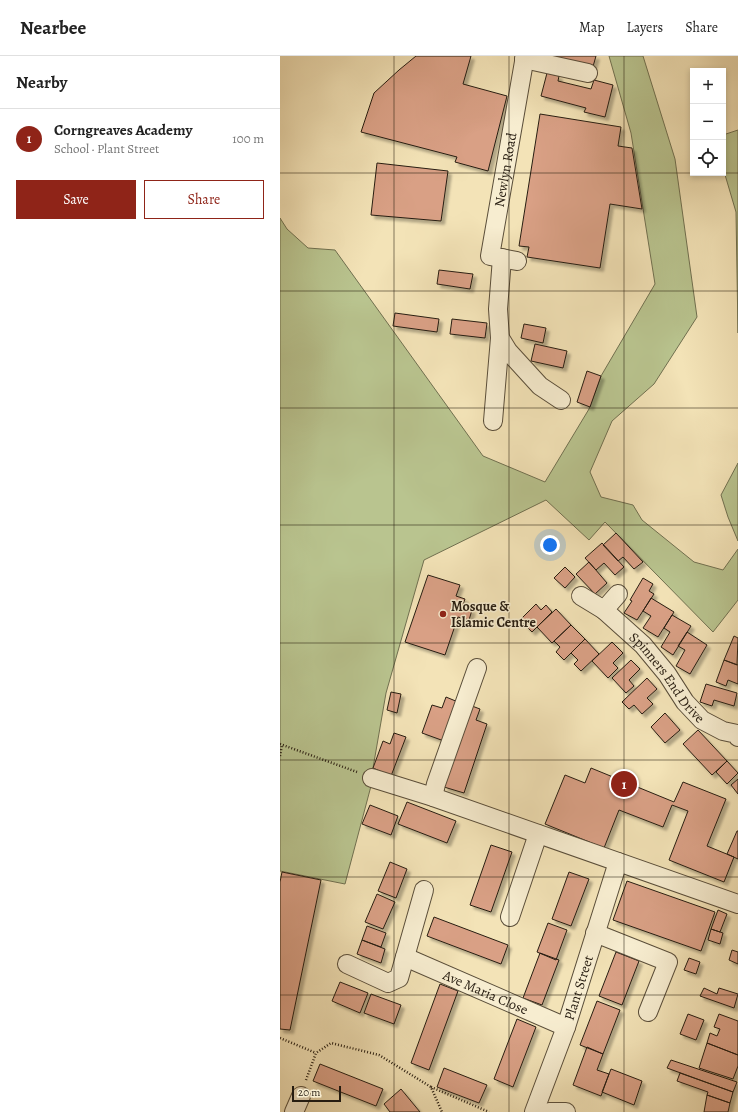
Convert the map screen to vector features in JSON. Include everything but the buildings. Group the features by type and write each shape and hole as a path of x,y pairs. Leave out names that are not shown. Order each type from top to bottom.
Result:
{"street":[{"path":"524,58 588,73"},
{"name":"Newlyn Road","path":"500,338 498,308 510,259 490,256 524,58"},
{"path":"500,338 508,351 540,386 561,400"},
{"path":"493,421 500,338"},
{"path":"604,610 618,594"},
{"name":"Spinners End Drive","path":"581,596 604,610 643,645 667,674 684,702 702,720 723,731 738,734"},
{"path":"433,797 436,784 477,668"},
{"path":"372,778 433,797 738,904"},
{"path":"510,917 538,834"},
{"name":"Plant Street","path":"534,1112 566,1026 618,862"},
{"path":"347,964 388,983 399,978 424,890"},
{"path":"595,933 668,962 648,1012"},
{"name":"Ave Maria Close","path":"405,957 566,1026"},
{"path":"550,1112 566,1112"}],"path":[{"path":"280,756 281,744 372,778"},
{"path":"280,1038 316,1053"},
{"path":"300,1107 316,1053 332,1043 379,1055 430,1087 489,1112"},
{"path":"430,1087 442,1112"}],"green space":[{"path":"609,56 643,56 675,159 697,317 654,384 612,421 590,472 601,497 633,505 642,520 694,562 723,570 738,549 738,600 713,632 605,522 589,540 546,500 424,560 386,693 371,786 345,884 280,871 280,218 287,229 308,248 335,250 483,456 545,482 589,409 601,376 655,284 631,133"},
{"path":"738,130 738,333 736,212 725,176 726,134"},
{"path":"738,463 738,541 721,495"}],"place":[{"name":"Mosque & Islamic Centre","path":"443,614"},
{"name":"Corngreaves Academy","path":"624,784"}]}
